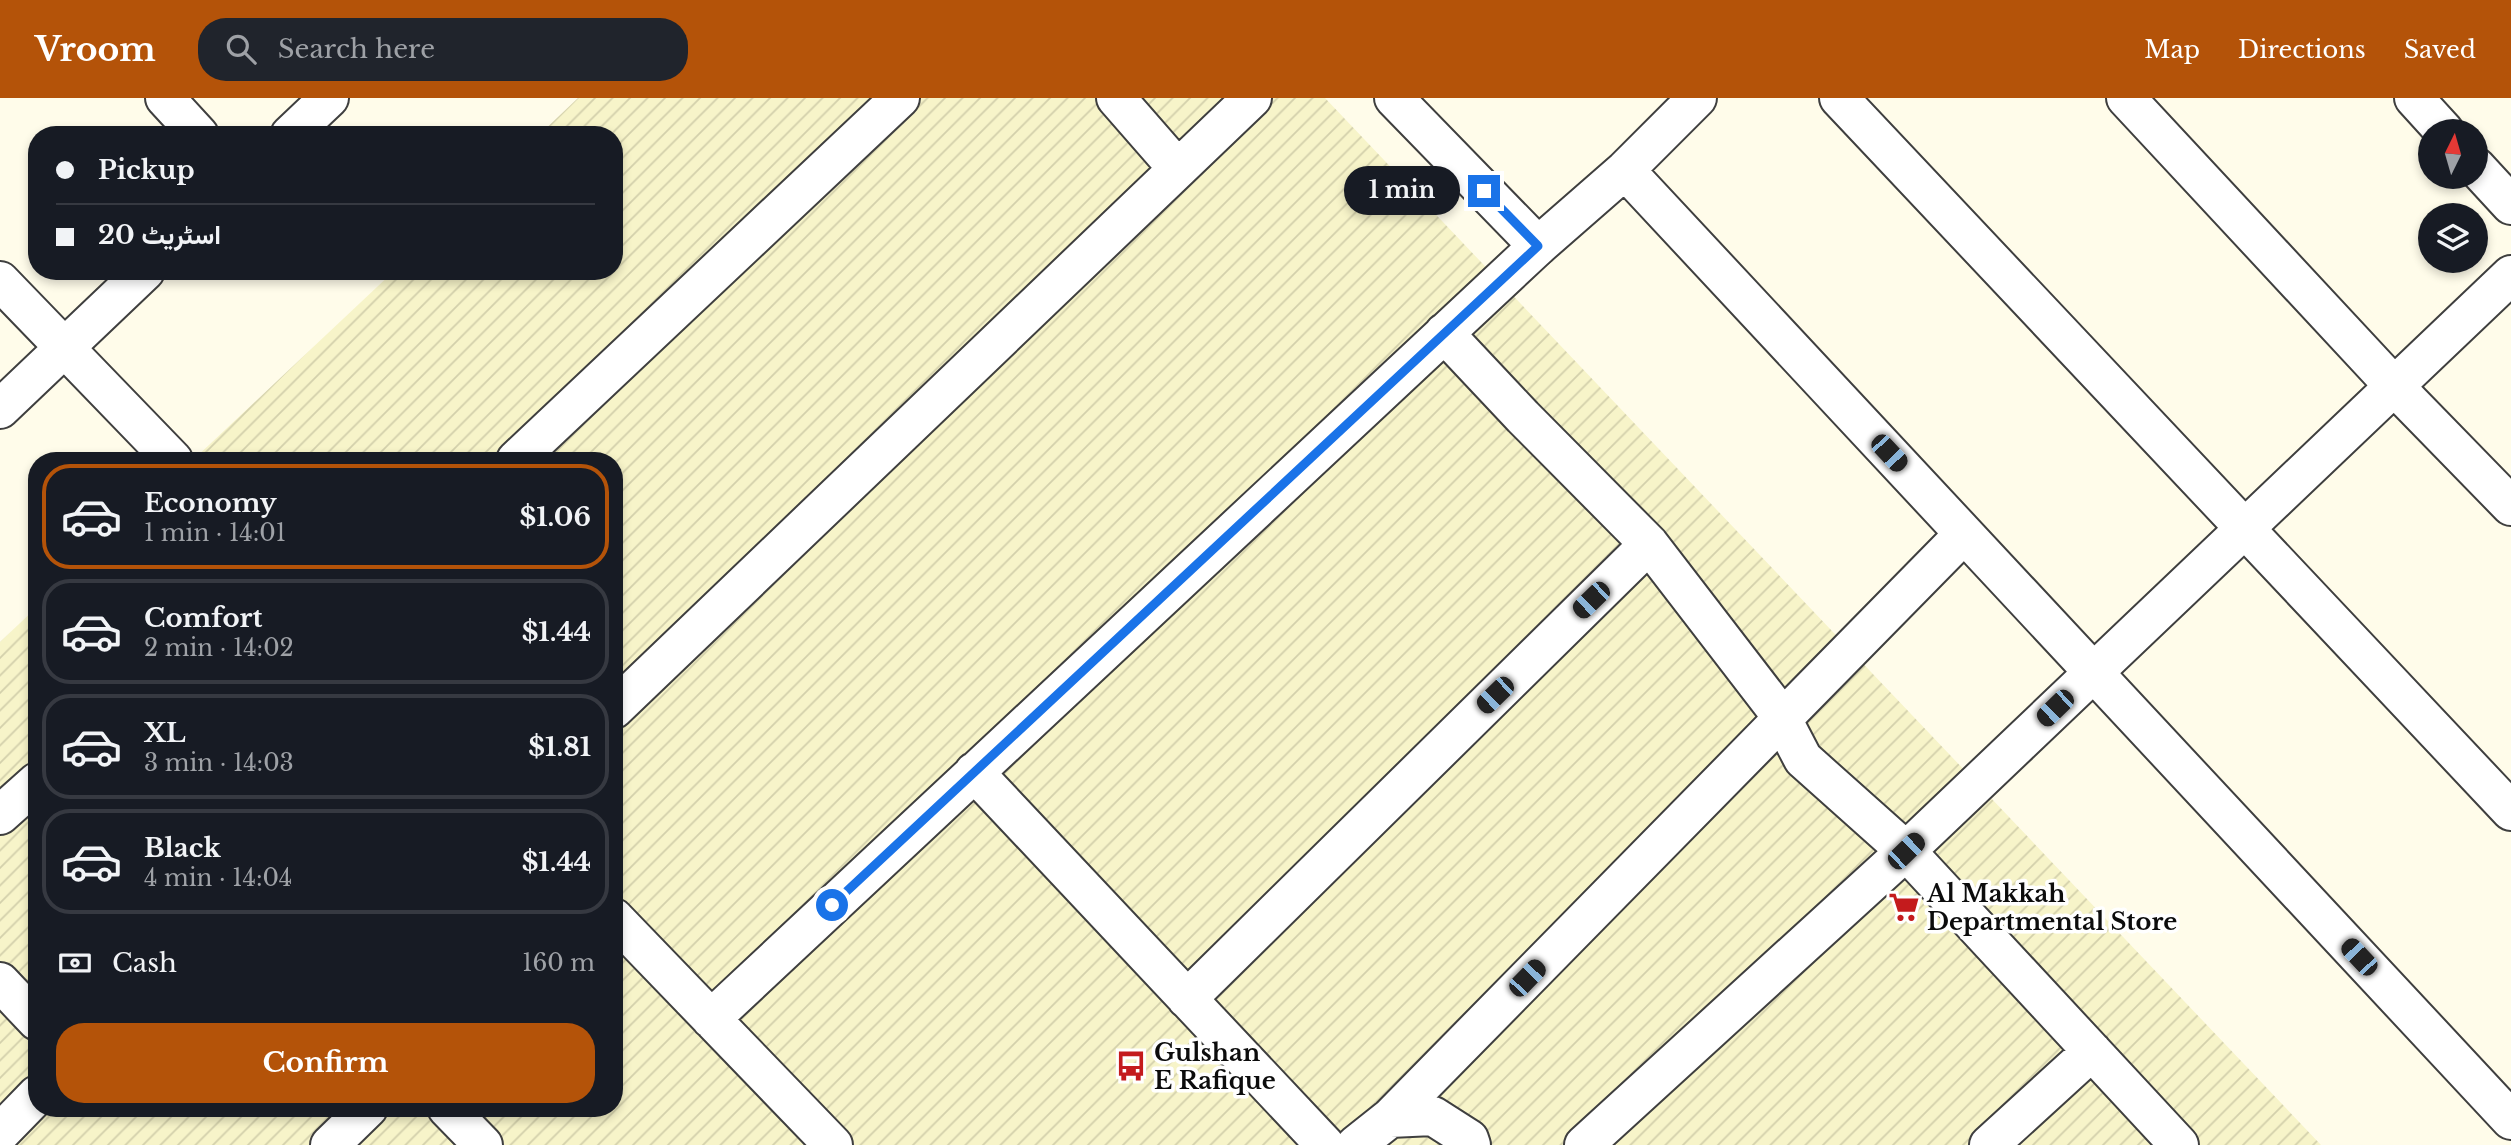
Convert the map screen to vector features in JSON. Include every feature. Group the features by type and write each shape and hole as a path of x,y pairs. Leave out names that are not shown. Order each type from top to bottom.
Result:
{"street":[{"path":"165,98 191,126"},
{"path":"299,126 329,98"},
{"path":"524,452 900,98"},
{"path":"1116,98 1178,169"},
{"path":"623,700 1252,98"},
{"path":"1394,98 1538,246"},
{"path":"1839,98 2511,811"},
{"path":"2126,98 2394,386 2511,506"},
{"path":"2414,98 2433,119"},
{"path":"711,1019 1444,333 1625,170 1695,99"},
{"path":"1625,170 2511,1120"},
{"path":"2488,180 2511,205"},
{"path":"1584,1145 1906,851 2511,275"},
{"path":"0,409 136,280"},
{"path":"0,281 165,452"},
{"path":"1444,333 1649,544 1782,719 1803,759 1906,851 2179,1145"},
{"path":"1356,1145 1390,1118 1964,534"},
{"path":"1187,999 1649,544"},
{"path":"974,772 1325,1145"},
{"path":"0,815 28,790"},
{"path":"623,927 833,1145"},
{"path":"0,982 28,1012"},
{"path":"1989,1145 2092,1051"},
{"path":"0,1133 28,1104"},
{"path":"1390,1118 1433,1116 1469,1139 1471,1145"},
{"path":"330,1145 359,1117"},
{"path":"456,1117 483,1145"}],"shaded area":[{"path":"578,98 1325,98 2321,1145 0,1145 0,642 28,616 28,1117 623,1117 623,452 202,452 384,280 623,280 623,126 548,126"}],"place":[{"name":"Al Makkah Departmental Store","path":"1904,907"},
{"name":"Gulshan E Rafique","path":"1131,1066"}],"route":[{"path":"832,905 1538,246 1484,191"}]}
